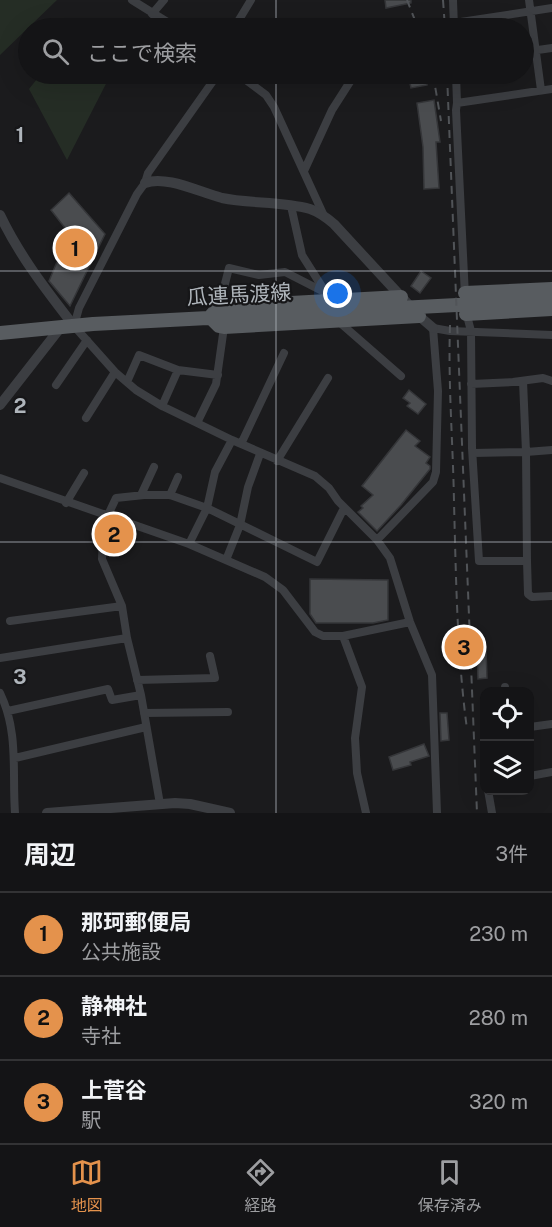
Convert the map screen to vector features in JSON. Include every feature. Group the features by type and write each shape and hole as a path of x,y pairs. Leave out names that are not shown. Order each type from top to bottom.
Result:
{"main road":[{"path":"465,293 550,300"},
{"path":"401,297 330,297 215,312 214,323 224,327 419,316"},
{"path":"466,314 550,300"},
{"name":"瓜連馬渡線","path":"0,333 215,312 317,312 550,300"}],"street":[{"path":"132,0 159,18"},
{"path":"152,14 164,0"},
{"path":"240,18 251,0"},
{"path":"453,0 454,18"},
{"path":"529,0 532,18"},
{"path":"495,18 552,8"},
{"path":"534,34 541,90"},
{"path":"536,50 552,48"},
{"path":"0,405 67,326 79,308 148,173 211,84"},
{"path":"252,84 267,95 324,216"},
{"path":"304,171 332,110 349,84"},
{"path":"456,84 466,314 471,331 472,453 479,561 527,561"},
{"path":"457,103 552,89"},
{"path":"144,183 158,180 223,198 309,209 324,216 433,328 450,331 552,334"},
{"path":"291,206 302,255 330,297"},
{"path":"0,214 11,239 67,326 87,340 115,372 136,390 162,406 260,454 315,476 377,540 390,558 410,622 432,675 437,813"},
{"path":"215,312 229,268 259,275 285,272 330,297"},
{"path":"338,321 401,376"},
{"path":"197,423 218,375 224,327"},
{"path":"377,540 433,482 436,472 438,391 433,328"},
{"path":"56,385 87,340"},
{"path":"189,544 207,508 215,472 236,442 284,353"},
{"path":"127,382 139,355 178,370 218,375"},
{"path":"162,406 178,370"},
{"path":"86,418 115,372"},
{"path":"277,461 328,378"},
{"path":"471,384 543,378 552,381"},
{"path":"523,381 528,594 532,597 552,596"},
{"path":"472,453 552,450"},
{"path":"226,560 240,525 260,454"},
{"path":"141,495 154,467"},
{"path":"66,502 84,474"},
{"path":"170,495 178,477"},
{"path":"0,478 189,544 265,577 283,590 315,632 323,636 343,636 410,622"},
{"path":"160,804 141,695 122,606 102,559 106,515 116,498 170,495 207,508 317,562 344,508"},
{"path":"10,621 122,606"},
{"path":"343,636 362,687 356,738 357,773 366,813"},
{"path":"0,658 127,638"},
{"path":"137,680 215,678 210,656"},
{"path":"8,711 108,689 112,700 141,695"},
{"path":"0,693 12,726 15,758 15,813"},
{"path":"144,713 228,712"},
{"path":"534,726 552,724"},
{"path":"15,758 146,727"},
{"path":"534,775 552,772"},
{"path":"489,795 492,813"},
{"path":"47,813 160,804 189,804 230,813"}],"shaded area":[{"path":"0,0 57,0 38,18 18,18 18,38 0,55"},
{"path":"33,84 106,84 67,160 29,89"}],"building":[{"path":"385,0 411,0 411,3 386,8"},
{"path":"410,84 427,85 411,88"},
{"path":"434,100 440,142 436,142 439,188 424,189 423,147 417,103"},
{"path":"69,193 105,234 70,306 49,281 69,233 51,210"},
{"path":"421,271 431,278 420,293 411,286"},
{"path":"409,390 426,404 418,414 407,406 410,403 403,398"},
{"path":"406,430 420,441 415,446 430,457 426,463 430,469 377,531 358,512 373,495 362,486"},
{"path":"310,579 388,580 388,620 373,623 316,623 310,614"},
{"path":"477,649 486,649 487,678 478,679"},
{"path":"440,713 447,713 449,740 441,741"},
{"path":"424,744 429,756 410,762 411,765 393,770 389,757"}],"railway":[{"path":"407,0 414,18"},
{"path":"443,0 444,18"},
{"path":"435,84 441,121"},
{"path":"447,84 477,813"},
{"path":"450,325 450,391 458,616 467,729"}],"place":[{"name":"那珂郵便局","path":"75,248"},
{"name":"静神社","path":"114,534"},
{"name":"上菅谷","path":"464,647"}]}
